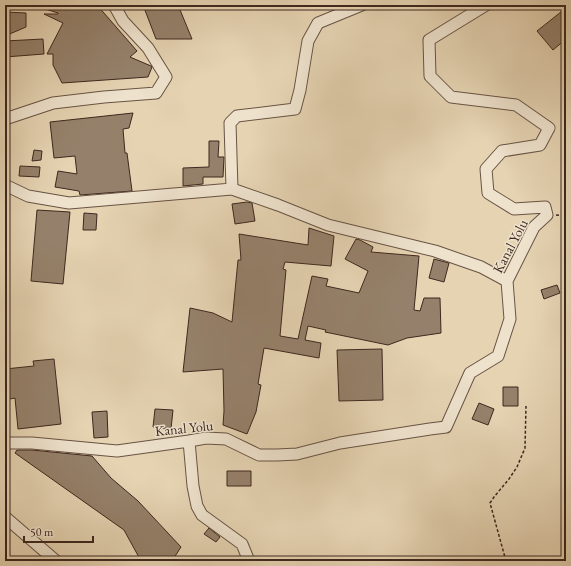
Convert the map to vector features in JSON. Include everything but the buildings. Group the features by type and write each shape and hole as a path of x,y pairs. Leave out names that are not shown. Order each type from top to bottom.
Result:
{"street":[{"path":"5,120 54,104 104,97 156,93 166,77 148,48 123,21 114,5"},
{"path":"232,189 230,123 237,116 295,109 300,90 308,41 318,23 362,5"},
{"name":"Kanal Yolu","path":"5,443 32,443 117,450 206,438 226,440 259,455 277,455 297,454 340,442 446,427 470,373 498,356 510,320 507,281 534,227 547,215 545,207 514,209 488,193 486,169 502,151 540,145 549,128 516,105 451,97 430,76 429,40 486,5"},
{"path":"5,184 28,196 69,203 232,189 328,225 441,253 481,267 507,281"},
{"path":"188,441 193,486 197,506 202,515 242,544 250,561"},
{"path":"5,517 56,561"}],"path":[{"path":"506,561 490,503 517,467 525,448 526,406"}]}
